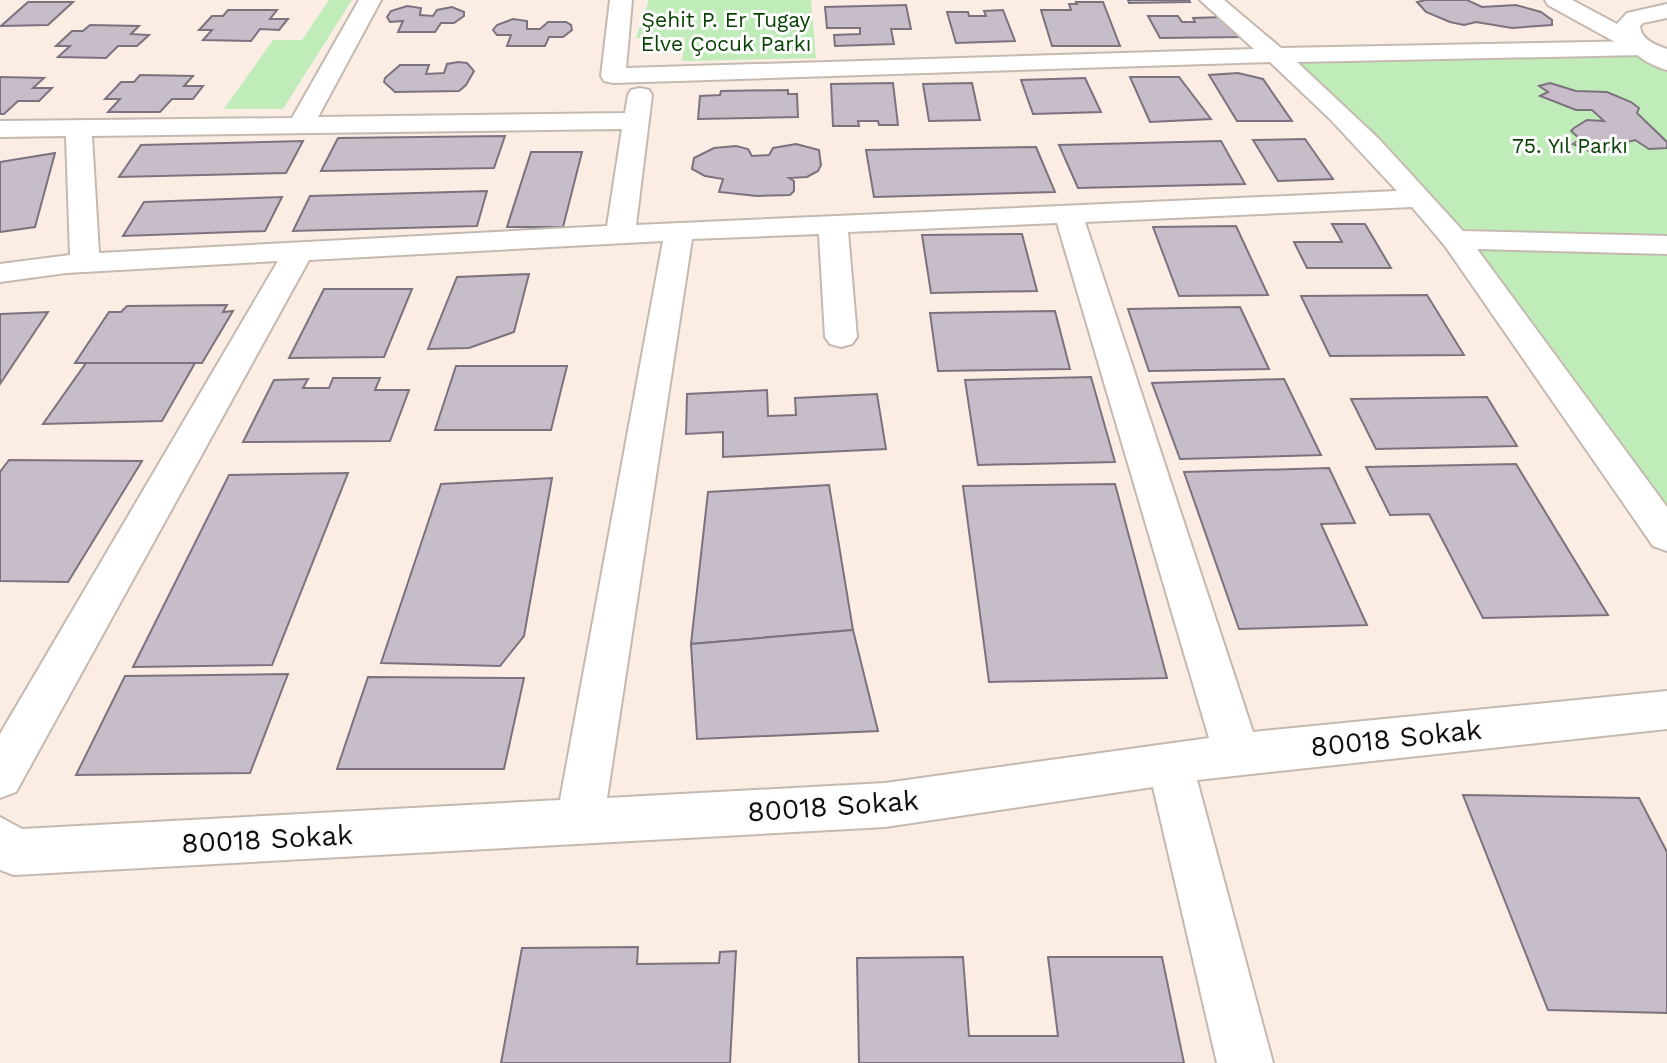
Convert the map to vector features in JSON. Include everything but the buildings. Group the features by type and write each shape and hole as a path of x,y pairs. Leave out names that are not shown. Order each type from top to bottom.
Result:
{"main road":[{"path":"301,124 370,0"},
{"path":"621,0 613,76 1278,55 1643,48"},
{"path":"1211,0 1278,55 1420,198 1455,240 1667,536"},
{"path":"1556,0 1667,61"},
{"path":"1638,0 1667,10"},
{"path":"1643,48 1629,34 1628,25 1642,16 1667,10"},
{"path":"620,234 643,76"},
{"path":"0,129 636,121"},
{"path":"79,128 85,262"},
{"path":"0,273 85,262 679,231 1420,198"},
{"path":"1068,214 1237,754"},
{"path":"834,224 841,337"},
{"path":"580,822 679,231"},
{"path":"1455,240 1667,245"},
{"path":"0,777 299,251"},
{"name":"80018 Sokak","path":"0,840 14,852 885,805 1237,754 1667,710"},
{"path":"1170,764 1245,1063"}],"green space":[{"path":"329,0 352,0 283,109 224,109 273,40 302,40"},
{"name":"Şehit P. Er Tugay Elve Çocuk Parkı","path":"649,0 811,0 816,58 682,61 685,37 636,38"},
{"name":"75. Yıl Parkı","path":"1643,48 1667,70 1667,536 1455,240 1278,55"}]}
